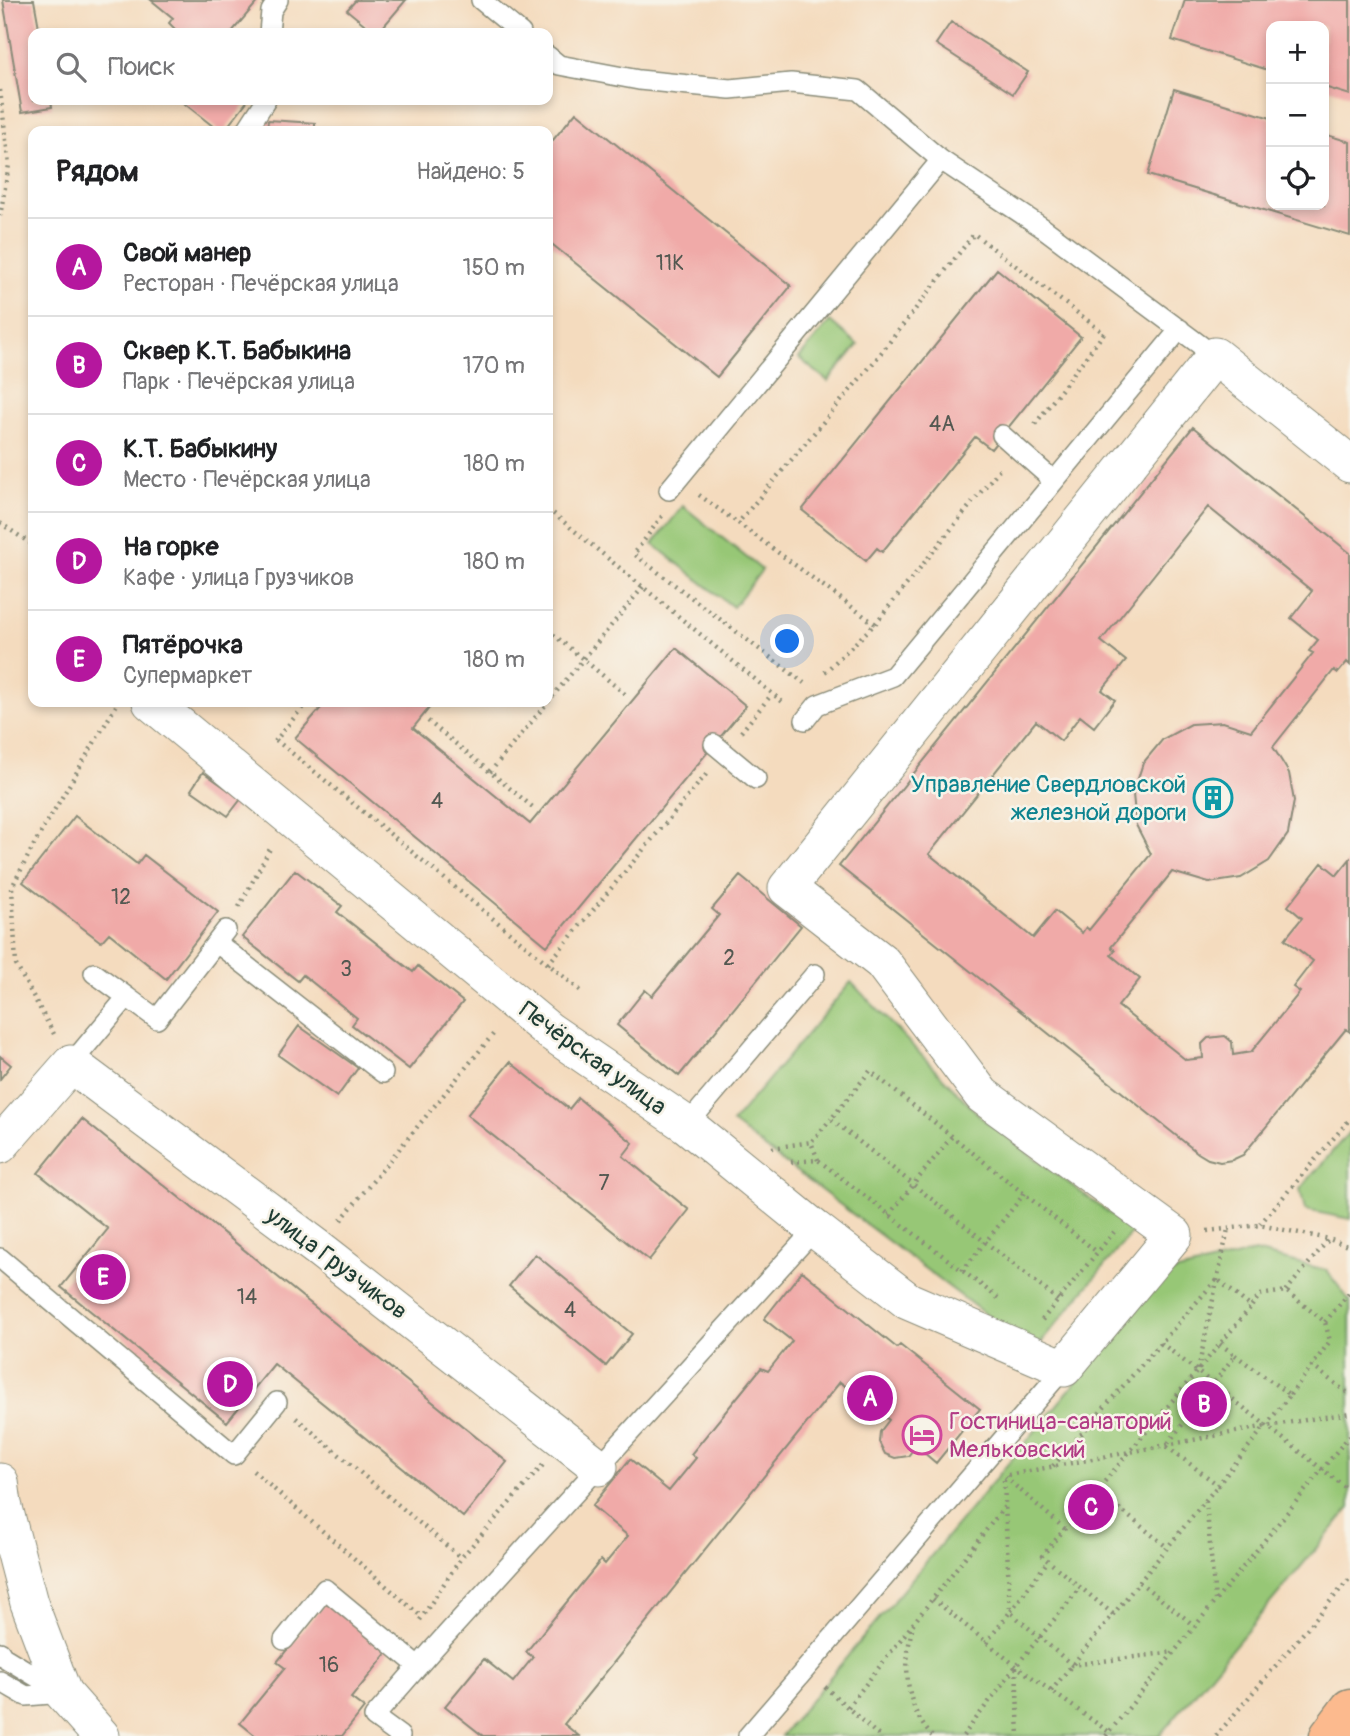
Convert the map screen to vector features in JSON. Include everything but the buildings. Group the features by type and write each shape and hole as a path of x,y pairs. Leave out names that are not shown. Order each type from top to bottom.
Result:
{"street":[{"path":"1064,1368 1174,1235 982,1095 882,962 787,888 1215,356 1350,464"},
{"name":"Печёрская улица","path":"157,707 548,1030 687,1125 908,1301 1064,1368"},
{"path":"0,1145 71,1064"},
{"name":"улица Грузчиков","path":"71,1064 318,1248 599,1467"},
{"path":"1,1496 29,1603 64,1693 100,1736"}],"lane":[{"path":"270,28 271,11 278,0"},
{"path":"481,0 515,28"},
{"path":"553,60 559,65 639,80 730,89 791,83 858,90 941,160 1043,228 1215,356"},
{"path":"249,126 263,105"},
{"path":"677,484 941,160"},
{"path":"805,720 817,705 892,676 1180,329"},
{"path":"1002,435 1054,481"},
{"path":"719,748 756,779"},
{"path":"94,973 157,1019 222,937 383,1073"},
{"path":"687,1125 815,974"},
{"path":"71,1064 127,997"},
{"path":"400,1736 374,1717 815,1229"},
{"path":"0,1258 234,1455 277,1402"},
{"path":"748,1736 1064,1368"},
{"path":"284,1640 325,1589 418,1667"},
{"path":"0,1652 2,1656 64,1693"},
{"path":"0,1681 26,1696 64,1693"}],"path":[{"path":"0,90 9,165 0,216"},
{"path":"738,523 874,362 974,234 1104,333 1016,449 875,624 819,678"},
{"path":"809,687 634,554 677,484 738,523 875,624"},
{"path":"553,513 788,707 795,701"},
{"path":"0,523 28,542"},
{"path":"553,695 643,587"},
{"path":"553,634 625,694"},
{"path":"548,964 719,748 772,694"},
{"path":"71,1064 16,965 12,887 115,707"},
{"path":"303,707 276,740 581,991"},
{"path":"490,772 543,707"},
{"path":"428,721 535,809"},
{"path":"222,937 288,815"},
{"path":"318,1248 517,1004"},
{"path":"772,1148 811,1142 870,1070 1098,1252"},
{"path":"831,1119 1058,1300"},
{"path":"1260,1225 1350,1119"},
{"path":"890,1215 953,1135"},
{"path":"762,1140 790,1163 818,1160"},
{"path":"811,1142 818,1160 1004,1303"},
{"path":"962,1271 1025,1193"},
{"path":"1174,1235 1260,1225 1329,1238 1350,1247"},
{"path":"1036,1328 1119,1226"},
{"path":"1198,1371 1227,1229"},
{"path":"1113,1614 1042,1556 1260,1295 1286,1291 1329,1238"},
{"path":"1217,1279 1251,1307"},
{"path":"1053,1466 1217,1279"},
{"path":"1051,1691 1267,1426 1330,1341 1325,1322 1286,1291"},
{"path":"1325,1322 1350,1292"},
{"path":"1161,1343 1350,1491"},
{"path":"1220,1343 1290,1395"},
{"path":"1166,1446 1235,1355"},
{"path":"1312,1366 1350,1395"},
{"path":"277,1402 461,1558"},
{"path":"1004,1476 1350,1413"},
{"path":"933,1599 1016,1667 1107,1734 1350,1434"},
{"path":"418,1623 461,1558 565,1440"},
{"path":"1166,1446 1217,1485"},
{"path":"234,1455 422,1616"},
{"path":"1004,1476 1010,1612 1072,1665 1174,1652"},
{"path":"1004,1476 1065,1529"},
{"path":"1097,1491 1167,1547"},
{"path":"1206,1500 1215,1601"},
{"path":"879,1736 848,1707 1006,1506"},
{"path":"986,1643 1048,1561"},
{"path":"1216,1736 1350,1578"},
{"path":"1139,1583 1195,1626"},
{"path":"963,1736 1080,1588"},
{"path":"913,1625 906,1652 907,1679 914,1706 932,1736"},
{"path":"1016,1667 1019,1736"}],"green space":[{"path":"830,321 858,345 828,381 799,358"},
{"path":"683,506 762,570 733,607 653,544"},
{"path":"851,982 983,1119 1133,1231 1034,1351 732,1123"},
{"path":"1350,1131 1350,1219 1305,1210 1300,1189"},
{"path":"1255,1252 1326,1270 1350,1301 1350,1508 1159,1736 781,1736 1166,1274"}],"place":[{"name":"Управление Свердловской железной дороги","path":"1213,798"},
{"name":"Пятёрочка","path":"103,1277"},
{"name":"На горке","path":"230,1384"},
{"name":"Свой манер","path":"870,1398"},
{"name":"Сквер К.Т. Бабыкина","path":"1204,1404"},
{"name":"Гостиница-санаторий Мельковский","path":"922,1435"},
{"name":"К.Т. Бабыкину","path":"1091,1507"}]}
